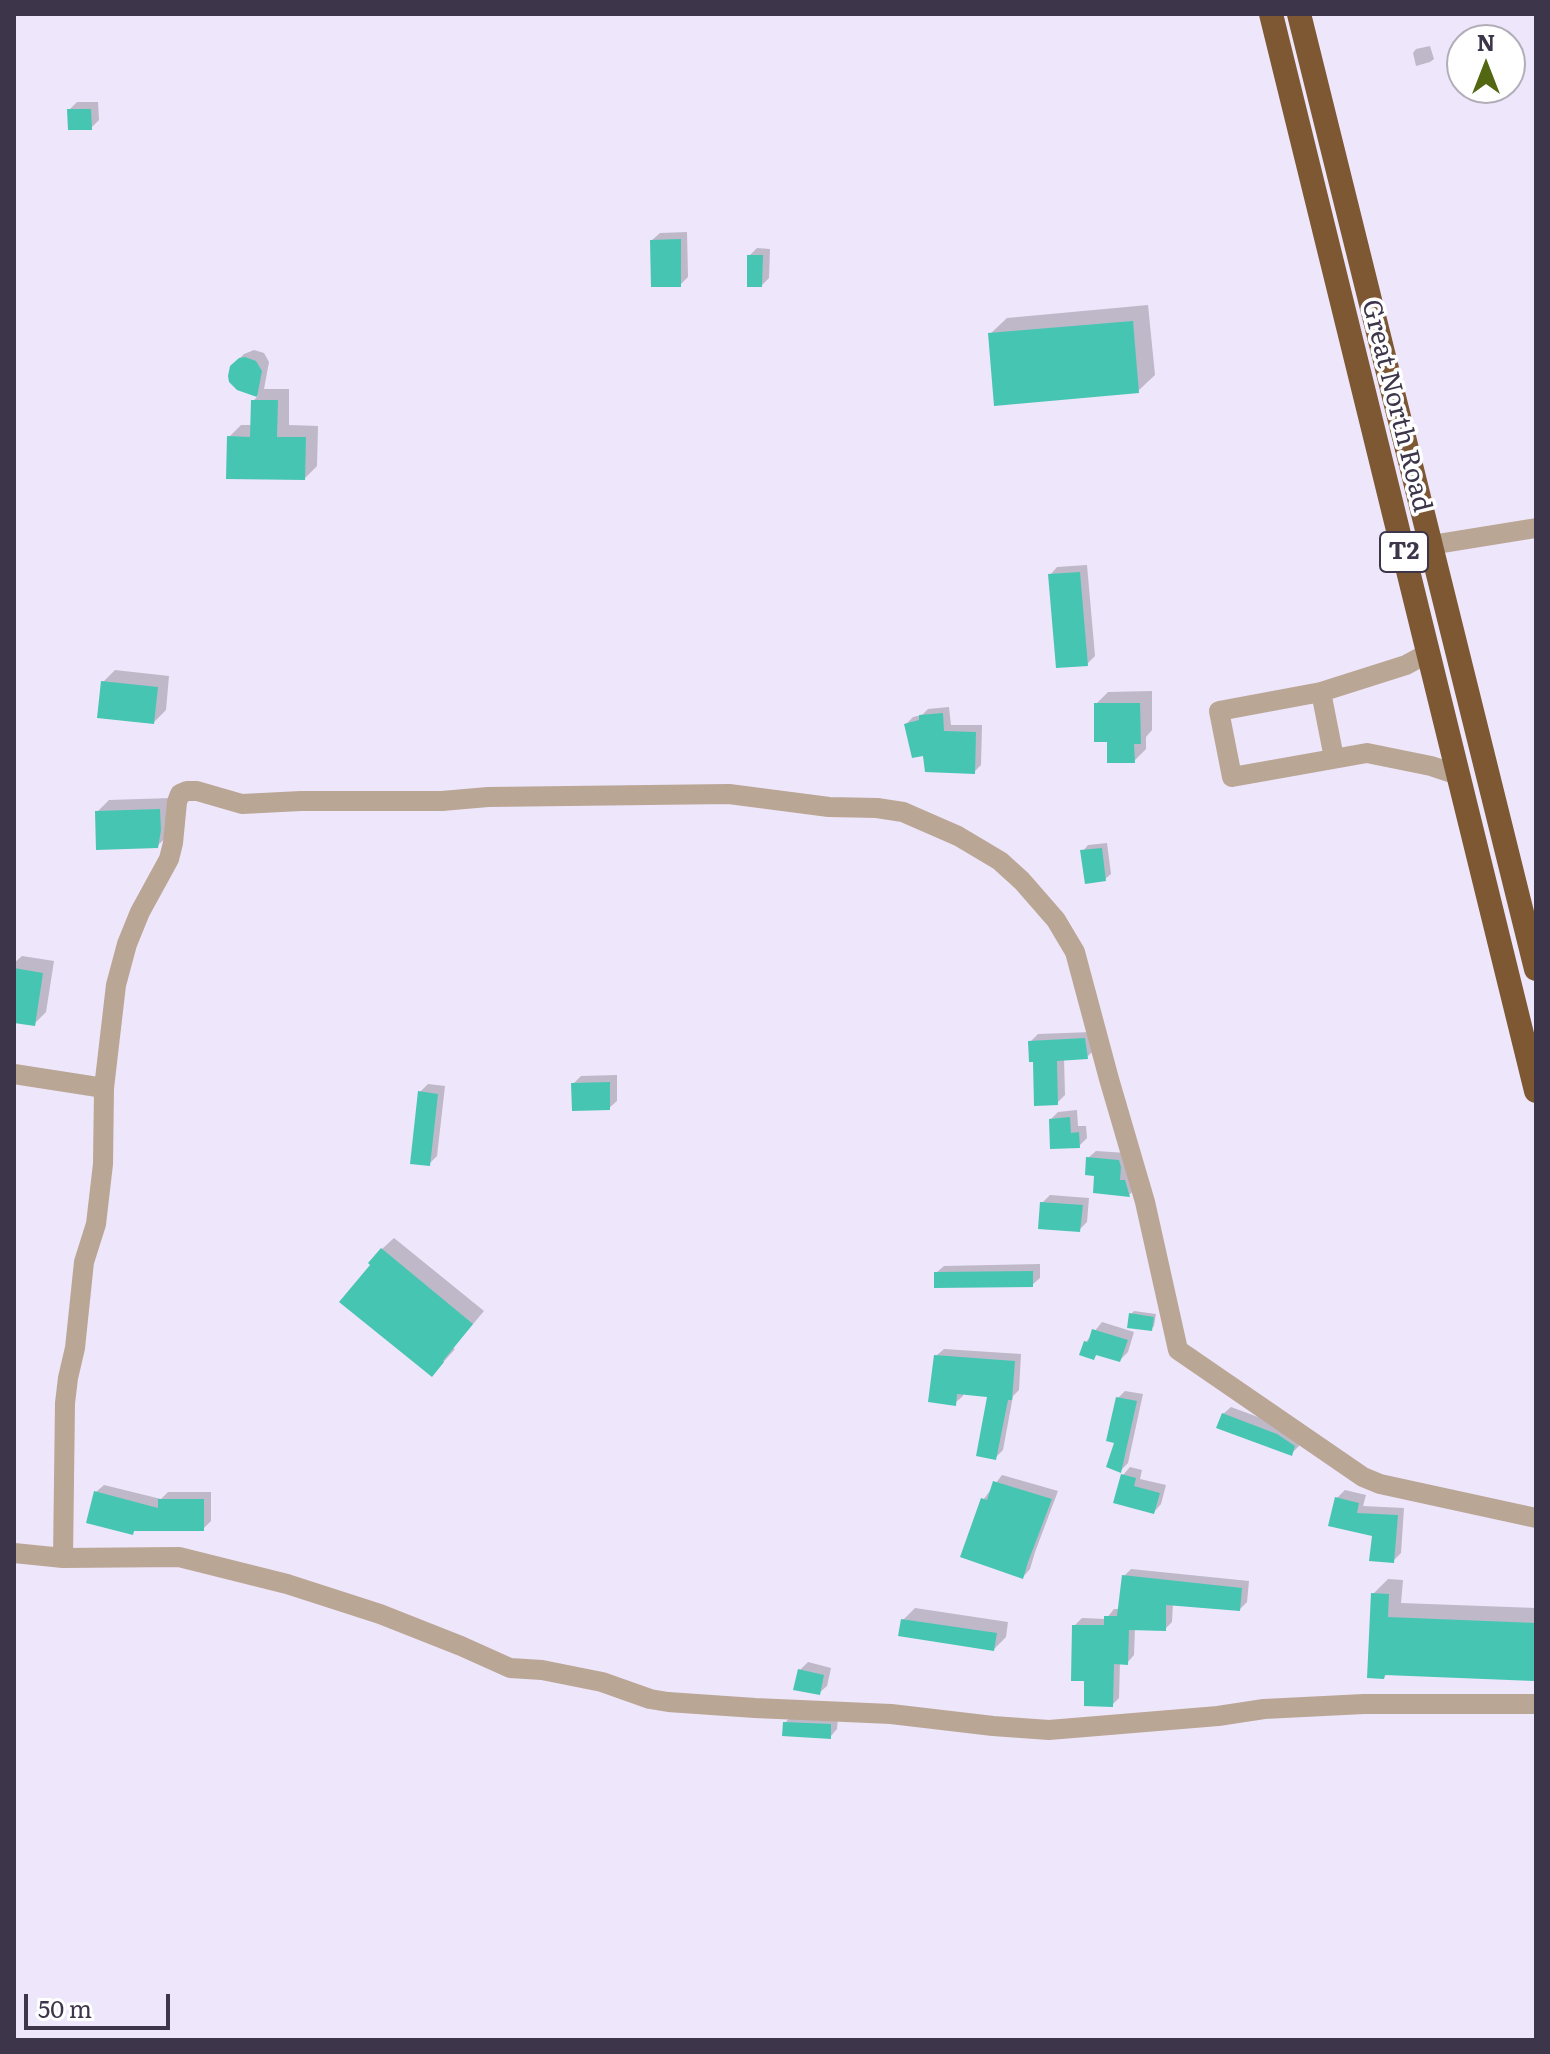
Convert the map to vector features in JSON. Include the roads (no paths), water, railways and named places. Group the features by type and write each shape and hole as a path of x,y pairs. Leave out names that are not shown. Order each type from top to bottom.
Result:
{"highway":[{"name":"Great North Road","path":"1271,14 1536,1091"},
{"name":"Great North Road","path":"1299,14 1431,545 1531,925 1536,969"}],"street":[{"path":"1431,545 1536,528"},
{"path":"1428,653 1406,665 1321,692 1219,711 1232,777 1367,753 1431,766 1458,775"},
{"path":"1321,692 1334,758"},
{"path":"63,1558 66,1390 75,1348 84,1262 96,1224 103,1164 104,1088 116,985 140,912 169,859 177,802 180,794 187,791 242,804 442,801 503,796 729,794 829,807 903,812 958,836 1000,861 1022,881 1044,905 1075,952 1145,1202 1178,1350 1363,1477 1380,1484 1536,1518"},
{"path":"1499,942 1531,925"},
{"path":"14,1074 104,1088"},
{"path":"14,1553 63,1558 179,1557 237,1570 380,1614 510,1668 542,1670 602,1682 668,1702 891,1714 1049,1730 1204,1718 1264,1709 1364,1704 1536,1704"}]}
